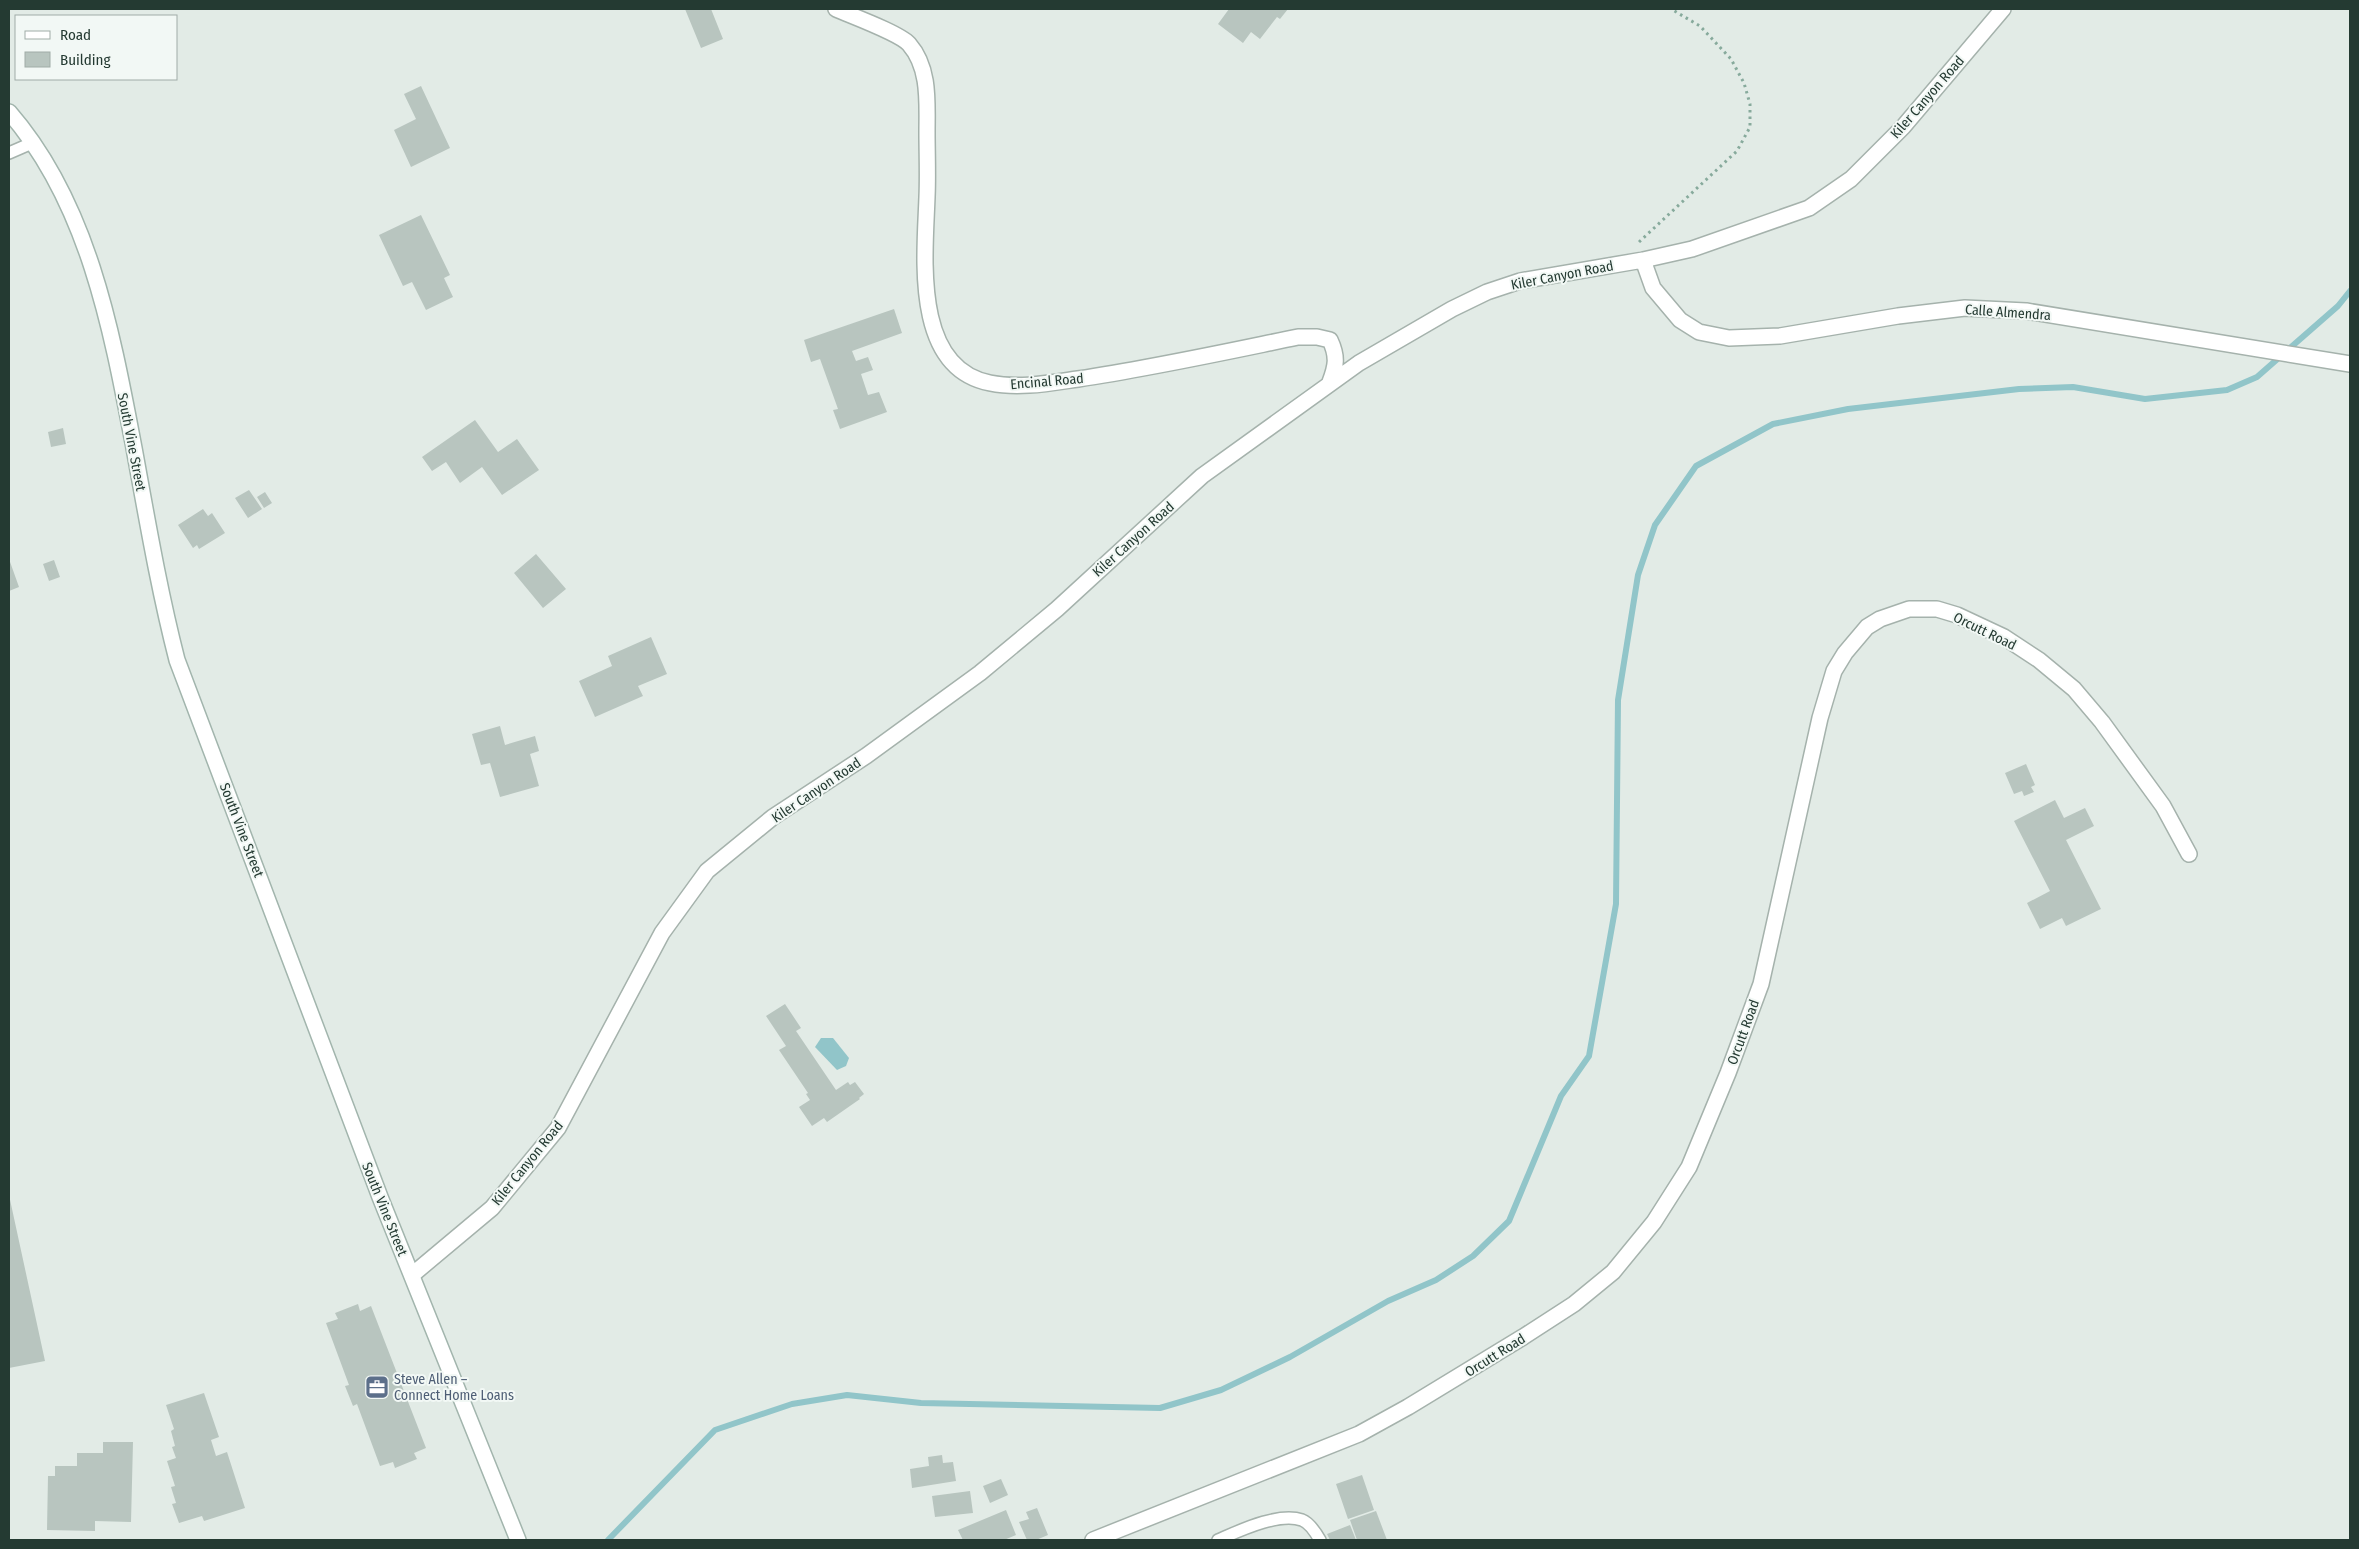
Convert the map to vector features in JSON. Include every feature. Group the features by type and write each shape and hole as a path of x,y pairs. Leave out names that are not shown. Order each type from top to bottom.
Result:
{"street":[{"name":"Encinal Road","path":"836,9 908,42 920,61 927,92 924,244 926,293 934,331 949,361 963,374 990,383 1015,386 1114,374 1298,337 1317,337 1330,340 1334,348 1337,362 1330,382"},
{"name":"Kiler Canyon Road","path":"412,1275 492,1208 558,1128 662,934 707,871 773,817 866,756 980,673 1056,610 1202,476 1330,382 1452,309 1487,292 1520,281 1643,260 1692,249 1809,208 1851,179 1903,127 2003,9"},
{"name":"South Vine Street","path":"9,112 32,143 58,186 94,271 116,350 162,599 177,660 380,1198 518,1540"},
{"name":"Calle Almendra","path":"1643,260 1653,288 1680,320 1699,332 1729,338 1780,336 1898,316 1965,308 2026,311 2350,364"},
{"name":"Orcutt Road","path":"1093,1540 1359,1434 1408,1408 1523,1337 1574,1304 1613,1272 1654,1222 1689,1167 1724,1081 1761,984 1820,718 1834,671 1867,627 1880,619 1909,609 1937,609 1957,615 2004,638 2039,660 2074,689 2102,722 2163,806 2189,854"}],"lane":[{"path":"9,153 32,143"},
{"path":"1218,1540 1253,1526 1280,1519 1302,1520 1315,1531 1320,1540"}],"path":[{"path":"1613,265 1737,151 1750,126 1750,104 1744,83 1731,59 1700,26 1671,9"}],"water":[{"path":"821,1038 833,1038 849,1058 846,1066 837,1070 815,1047"}],"building":[{"path":"685,9 711,9 723,39 701,48"},
{"path":"1229,9 1288,9 1280,19 1277,17 1260,39 1251,32 1243,43 1218,24"},
{"path":"421,86 450,148 411,167 394,130 416,119 404,94"},
{"path":"421,215 450,275 444,278 453,297 426,310 412,282 403,286 379,235"},
{"path":"894,309 902,333 852,351 856,361 868,357 873,370 861,374 868,395 879,392 887,412 840,429 833,410 838,409 820,359 811,362 804,340"},
{"path":"475,420 498,452 517,439 539,470 502,495 482,467 460,483 446,462 432,471 422,457"},
{"path":"63,428 66,444 51,447 48,432"},
{"path":"249,490 262,509 248,518 235,498"},
{"path":"265,492 272,503 264,508 257,497"},
{"path":"203,509 208,516 212,513 225,533 199,549 197,545 193,548 178,525"},
{"path":"536,554 566,589 543,608 514,573"},
{"path":"9,559 19,587 9,591"},
{"path":"54,560 60,577 49,581 43,564"},
{"path":"651,637 667,674 638,686 643,696 595,717 579,681 612,666 608,656"},
{"path":"500,726 505,745 535,736 539,751 530,754 539,786 500,797 490,763 481,765 472,734"},
{"path":"2026,764 2035,785 2031,787 2034,792 2024,796 2022,791 2014,794 2005,773"},
{"path":"2055,800 2064,818 2085,808 2094,826 2066,840 2101,909 2066,926 2062,918 2040,929 2027,903 2050,891 2014,821"},
{"path":"785,1004 801,1028 796,1031 836,1090 848,1082 850,1085 855,1082 864,1094 860,1099 827,1122 824,1118 812,1126 799,1107 810,1100 806,1094 808,1093 779,1050 786,1046 766,1016"},
{"path":"9,1195 45,1361 9,1368"},
{"path":"358,1304 360,1311 371,1306 426,1448 414,1453 417,1459 395,1468 393,1462 380,1466 357,1404 353,1406 345,1386 349,1385 326,1323 338,1319 335,1313"},
{"path":"204,1393 219,1437 211,1440 216,1456 227,1452 245,1508 204,1521 202,1516 179,1523 172,1504 176,1503 171,1487 175,1486 167,1461 176,1458 172,1447 175,1446 171,1431 174,1429 166,1405"},
{"path":"103,1442 133,1442 131,1522 95,1521 95,1531 47,1530 48,1476 55,1476 55,1466 77,1466 77,1453 103,1453"},
{"path":"942,1455 943,1463 953,1462 956,1481 912,1488 910,1469 929,1466 928,1457"},
{"path":"1362,1475 1374,1510 1348,1519 1336,1484"},
{"path":"1001,1479 1008,1495 990,1503 983,1486"},
{"path":"970,1491 973,1513 935,1517 932,1496"},
{"path":"1037,1508 1048,1535 1036,1540 1027,1540 1019,1522 1029,1519 1026,1512"},
{"path":"1006,1510 1016,1535 1004,1540 963,1540 958,1530"},
{"path":"1376,1511 1387,1540 1357,1540 1350,1520"},
{"path":"1350,1525 1356,1540 1330,1540 1327,1534"}],"waterway":[{"path":"608,1540 715,1430 792,1404 847,1395 921,1403 1160,1408 1221,1390 1290,1357 1388,1301 1436,1280 1473,1256 1509,1221 1561,1096 1589,1056 1616,904 1618,700 1638,575 1655,525 1696,466 1773,424 1848,409 2019,389 2073,387 2145,399 2227,390 2257,377 2338,306 2350,291"}],"place":[{"name":"Steve Allen – Connect Home Loans","path":"377,1387"}]}
